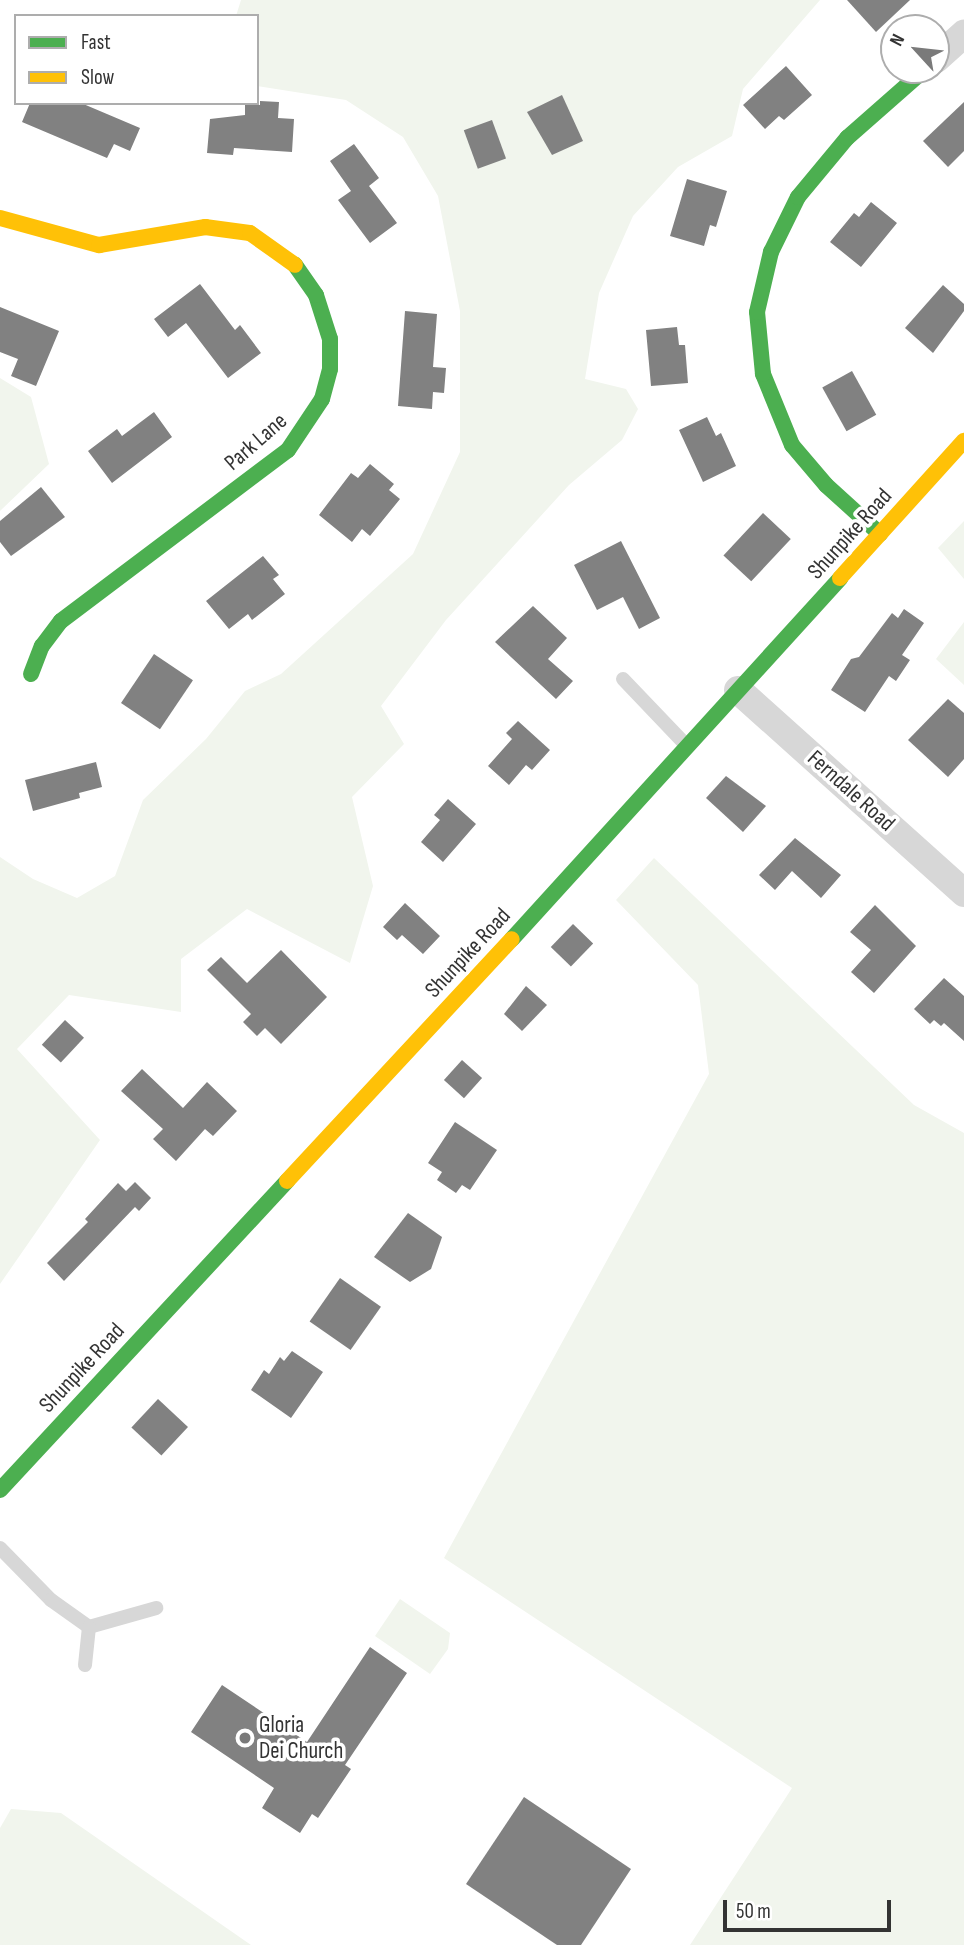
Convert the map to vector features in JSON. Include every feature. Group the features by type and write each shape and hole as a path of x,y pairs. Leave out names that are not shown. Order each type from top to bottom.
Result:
{"street":[{"path":"950,47 964,34"},
{"path":"880,534 826,485 792,445 777,418 762,374 757,312 771,252 798,197 847,138 908,84"},
{"name":"Park Lane","path":"0,218 99,245 130,243 205,227 250,233 278,248 299,269 316,295 331,346 322,399 288,450 61,621 42,646 31,674"},
{"name":"Shunpike Road","path":"0,1490 687,746 964,441"},
{"name":"Ferndale Road","path":"738,690 964,893"}],"lane":[{"path":"623,679 687,746"},
{"path":"0,1548 51,1600 89,1627"},
{"path":"89,1627 156,1608"},
{"path":"85,1665 89,1627"}],"shaded area":[{"path":"241,0 820,0 743,89 732,136 678,167 633,216 599,293 585,379 626,389 638,409 622,440 569,485 446,620 381,706 404,744 352,797 373,886 350,963 247,909 181,959 181,1012 69,995 17,1049 100,1140 0,1284 0,857 33,879 77,898 115,876 143,800 206,739 245,691 281,674 413,554 460,452 460,311 438,196 403,137 346,100 259,86 259,14 237,14"},
{"path":"0,378 31,397 49,464 0,511"},
{"path":"964,521 964,579 938,548"},
{"path":"964,622 964,685 936,659"},
{"path":"654,858 914,1105 964,1133 964,1945 690,1945 792,1788 444,1558 709,1074 698,985 616,900"},
{"path":"400,1599 450,1633 448,1649 430,1674 375,1636"},
{"path":"11,1809 61,1813 251,1945 0,1945 0,1828"}],"building":[{"path":"847,0 910,0 895,14 880,14 880,28 876,32"},
{"path":"786,66 812,95 784,120 779,116 765,129 743,105"},
{"path":"562,95 583,141 552,155 527,112"},
{"path":"260,101 279,102 278,118 294,119 292,152 234,148 233,155 207,153 210,119 245,115 245,105 260,105"},
{"path":"964,102 964,151 948,167 923,141"},
{"path":"29,105 86,105 140,128 130,151 114,144 107,158 22,122"},
{"path":"492,120 506,159 478,169 464,130"},
{"path":"354,144 379,178 369,186 397,223 370,243 338,200 351,191 330,161"},
{"path":"687,179 727,191 716,227 710,225 704,246 670,236"},
{"path":"871,202 897,223 861,267 830,242 854,213 859,217"},
{"path":"200,284 235,330 240,325 261,353 228,378 186,323 168,337 154,319"},
{"path":"943,285 964,304 964,311 933,353 905,328"},
{"path":"0,307 59,331 36,386 11,376 18,359 0,352"},
{"path":"405,311 437,314 433,367 446,368 444,393 433,392 432,409 398,406"},
{"path":"677,327 679,345 685,345 688,383 651,386 646,330"},
{"path":"852,371 876,415 847,431 822,387"},
{"path":"154,412 172,437 112,483 88,451 117,429 122,436"},
{"path":"707,417 716,436 721,433 736,466 703,482 679,430"},
{"path":"370,464 394,484 389,490 400,499 370,536 362,529 352,542 319,515 351,473 358,478"},
{"path":"41,487 65,517 11,556 0,542 0,521"},
{"path":"763,513 791,539 751,581 723,555"},
{"path":"621,541 660,618 639,629 623,597 597,610 574,565"},
{"path":"263,556 279,575 273,579 285,594 252,620 248,614 229,629 206,601"},
{"path":"533,606 567,638 548,659 573,681 556,699 495,642"},
{"path":"904,609 924,623 902,655 910,660 896,681 889,676 865,712 831,690 851,659 859,657 892,613 898,618"},
{"path":"154,654 193,680 160,729 121,703"},
{"path":"948,699 964,713 964,759 948,777 908,740"},
{"path":"518,721 550,750 532,770 526,765 509,785 488,766 512,739 506,733"},
{"path":"96,762 102,787 79,793 80,798 33,811 25,780"},
{"path":"726,776 766,806 743,832 706,798"},
{"path":"448,799 476,824 443,862 421,842 440,820 434,815"},
{"path":"795,838 841,875 821,898 792,871 775,890 759,875"},
{"path":"405,903 440,936 423,954 402,935 397,940 383,927"},
{"path":"875,905 916,946 874,993 851,972 871,950 850,932"},
{"path":"573,924 593,943 571,966 551,947"},
{"path":"281,950 327,997 281,1044 265,1028 257,1036 243,1022 251,1014 207,970 221,957 247,983"},
{"path":"944,978 964,996 964,1041 944,1023 941,1026 934,1020 930,1024 914,1009"},
{"path":"526,986 547,1005 522,1031 504,1014"},
{"path":"65,1020 84,1038 61,1063 42,1045"},
{"path":"462,1060 482,1078 464,1098 444,1080"},
{"path":"142,1069 183,1108 207,1082 237,1111 213,1136 205,1129 176,1161 153,1139 163,1129 121,1091"},
{"path":"455,1122 497,1150 470,1190 462,1185 456,1193 437,1180 442,1172 428,1163"},
{"path":"135,1182 151,1198 139,1211 135,1207 64,1281 47,1263 88,1222 85,1219 118,1183 126,1191"},
{"path":"408,1213 442,1237 431,1269 410,1282 374,1257"},
{"path":"340,1278 381,1307 351,1350 310,1321"},
{"path":"292,1351 323,1372 291,1418 251,1390 264,1370 269,1374 280,1357 284,1361"},
{"path":"158,1399 188,1427 161,1455 131,1428"},
{"path":"370,1647 407,1673 345,1765 351,1769 318,1818 312,1814 300,1833 262,1808 274,1788 191,1732 222,1685 307,1742"},
{"path":"524,1797 631,1869 581,1945 557,1945 466,1884"}],"traffic: fast":[{"path":"880,534 826,485 792,445 763,374 757,312 771,252 798,197 847,138 908,84"},
{"path":"31,674 42,646 61,621 288,450 322,399 330,369 330,339 316,295 295,265"},
{"path":"512,939 840,578"},
{"path":"0,1490 287,1181"}],"traffic: slow":[{"path":"0,218 99,245 205,227 250,233 295,265"},
{"path":"840,578 964,441"},
{"path":"287,1181 512,939"}],"place":[{"name":"Gloria Dei Church","path":"245,1738"}]}
